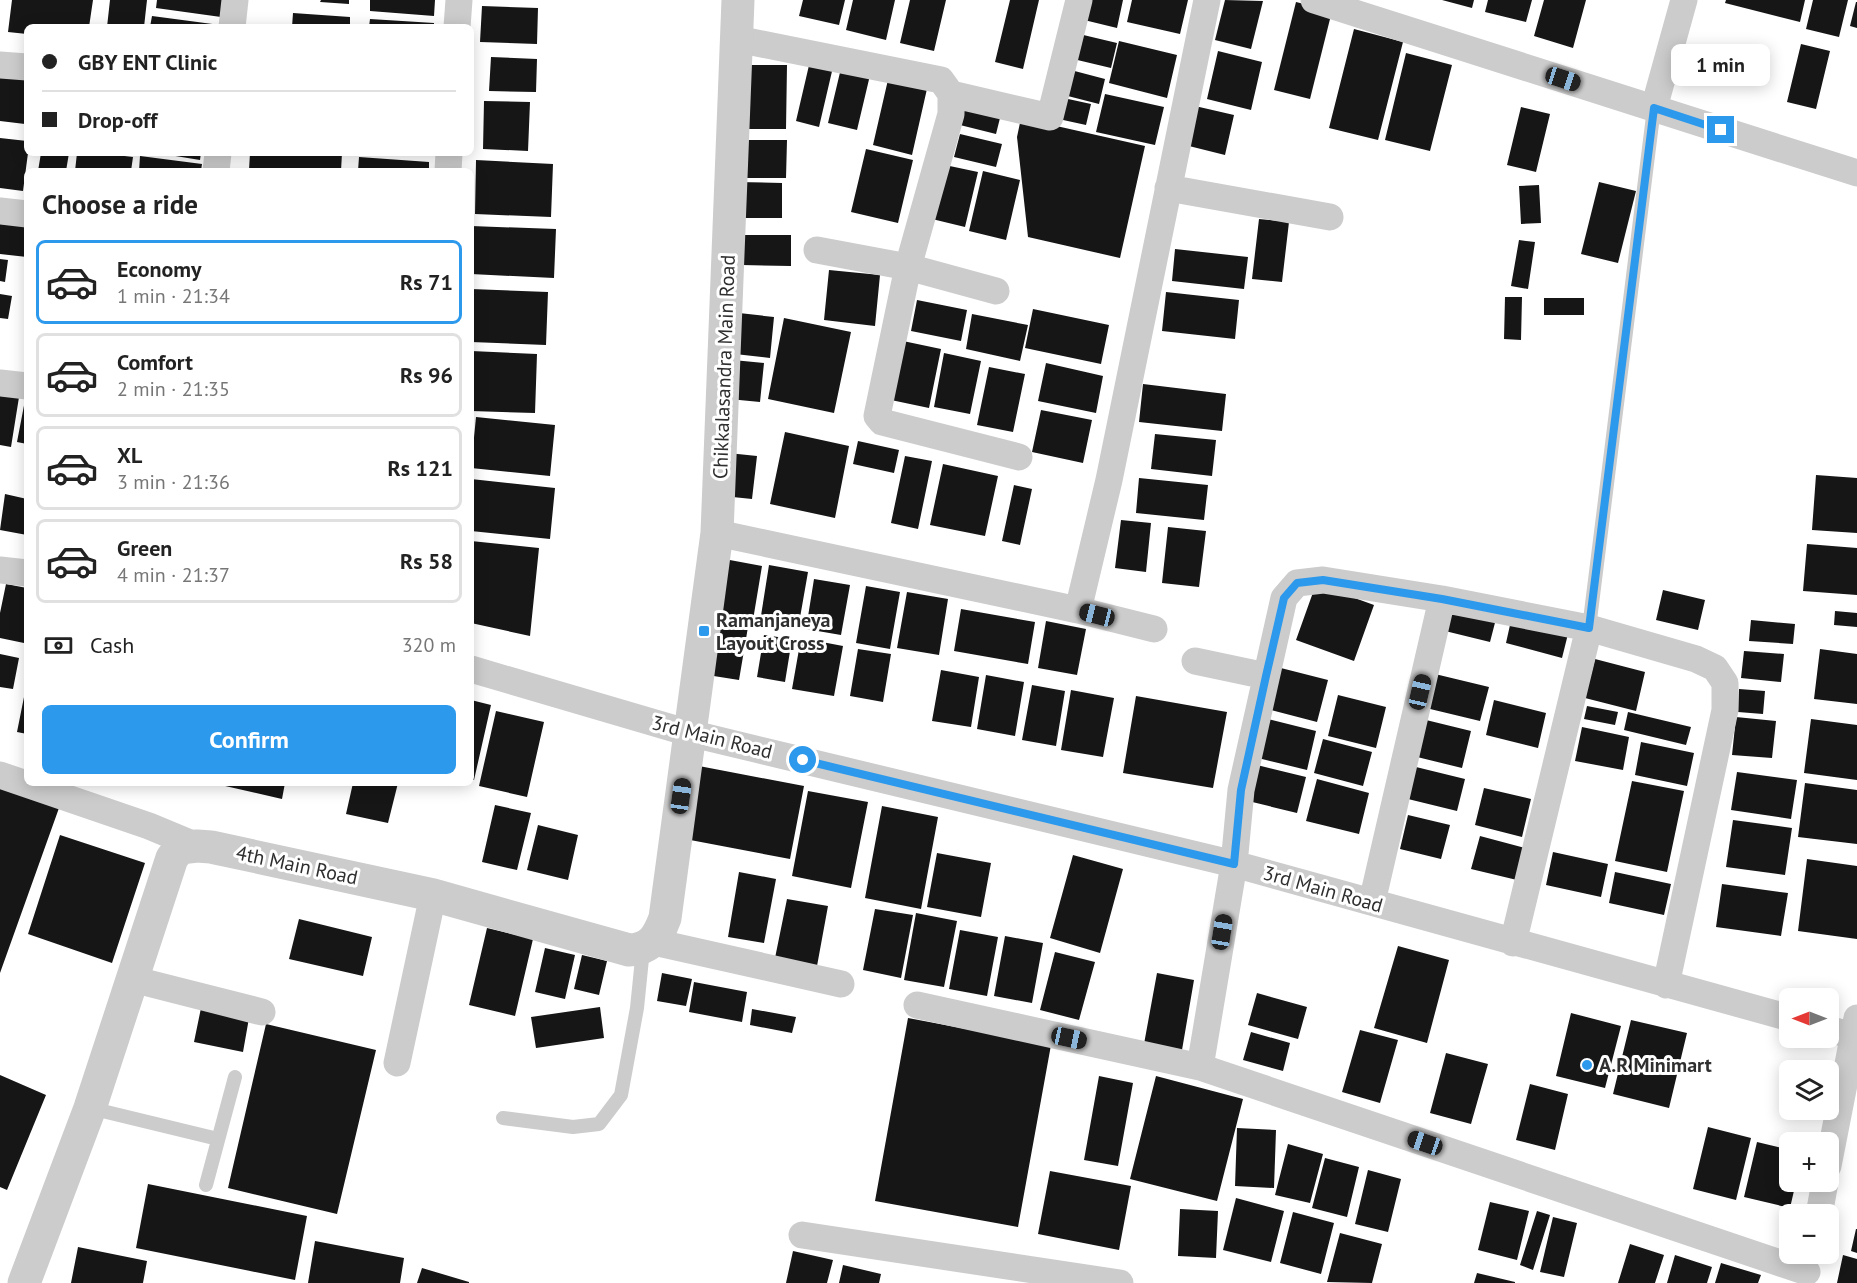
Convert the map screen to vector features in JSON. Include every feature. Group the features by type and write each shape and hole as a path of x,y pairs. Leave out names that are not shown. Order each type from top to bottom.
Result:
{"street":[{"path":"232,24 235,0"},
{"path":"457,24 459,0"},
{"name":"Chikkalasandra Main Road","path":"689,733 717,533 738,0"},
{"path":"951,94 1050,117 1079,0"},
{"path":"1078,610 1109,480 1207,0"},
{"path":"1314,0 1857,173"},
{"path":"1654,108 1684,0"},
{"path":"737,39 941,80 951,94 951,114 908,267 877,410 882,422 1019,457"},
{"path":"0,65 24,68"},
{"path":"1168,188 1330,217"},
{"path":"0,211 24,214"},
{"path":"817,250 908,267 996,291"},
{"path":"0,383 24,386"},
{"path":"717,533 1078,610 1154,629"},
{"path":"0,570 24,573"},
{"path":"1200,1067 1234,864 1241,790 1284,598 1297,583 1323,580 1442,599 1589,628 1696,659 1715,668 1725,683 1725,710 1666,985"},
{"path":"1372,902 1442,599"},
{"path":"1513,943 1589,628"},
{"path":"1195,661 1266,676"},
{"name":"3rd Main Road","path":"474,670 689,733 1234,864 1779,1015"},
{"path":"689,733 665,918 648,945 841,984"},
{"path":"0,775 24,783"},
{"path":"32,786 149,826 197,846"},
{"path":"24,1283 90,1108 172,858 180,848 197,846"},
{"name":"4th Main Road","path":"197,846 211,847 433,895 629,951 648,945"},
{"path":"397,1063 433,895"},
{"path":"132,979 262,1012"},
{"path":"917,1005 1200,1067 1808,1270"},
{"path":"1835,1132 1856,1030 1839,1029"},
{"path":"802,1235 1120,1283"}],"lane":[{"path":"1589,628 1654,108"},
{"path":"503,1118 573,1127 599,1124 621,1095 648,945"},
{"path":"206,1185 235,1077"},
{"path":"90,1108 218,1139"}],"building":[{"path":"12,0 93,0 89,24 24,24 24,34 8,32"},
{"path":"110,0 147,0 144,24 107,24"},
{"path":"157,0 224,0 221,17 156,8"},
{"path":"321,0 349,0 349,4 320,2"},
{"path":"370,0 435,0 434,16 370,11"},
{"path":"803,0 845,0 839,25 799,16"},
{"path":"853,0 895,0 886,40 846,30"},
{"path":"910,0 946,0 934,51 900,43"},
{"path":"1010,0 1039,0 1023,69 995,62"},
{"path":"1085,0 1123,0 1117,28 1080,19"},
{"path":"1132,0 1188,0 1180,34 1127,22"},
{"path":"1225,0 1263,1 1251,49 1215,40"},
{"path":"1442,0 1474,0 1472,8"},
{"path":"1488,0 1532,0 1526,22 1485,12"},
{"path":"1544,0 1586,0 1573,48 1534,36"},
{"path":"1726,0 1805,0 1800,22 1725,3"},
{"path":"1813,0 1848,0 1839,37 1806,29"},
{"path":"1296,2 1332,11 1310,99 1274,90"},
{"path":"1857,2 1857,28 1850,26"},
{"path":"482,6 538,8 537,44 480,42"},
{"path":"293,13 350,17 350,24 292,24"},
{"path":"152,16 212,24 151,24"},
{"path":"370,19 434,23 434,24 369,24"},
{"path":"1354,29 1403,42 1378,140 1329,128"},
{"path":"1075,33 1117,43 1111,68 1069,58"},
{"path":"1119,41 1177,55 1167,98 1109,83"},
{"path":"1801,44 1830,51 1816,109 1787,102"},
{"path":"1218,51 1262,62 1251,110 1207,99"},
{"path":"1406,53 1452,65 1430,151 1385,140"},
{"path":"491,57 537,59 536,92 489,91"},
{"path":"1683,60 1700,64 1696,82 1678,77"},
{"path":"810,61 833,67 819,127 796,121"},
{"path":"842,64 871,71 857,130 828,123"},
{"path":"743,65 787,65 786,129 742,129"},
{"path":"0,69 24,72 24,124 0,121"},
{"path":"1067,69 1105,79 1099,104 1060,94"},
{"path":"890,71 929,80 912,155 873,145"},
{"path":"1105,94 1164,107 1155,145 1096,132"},
{"path":"1059,97 1091,104 1086,125 1054,118"},
{"path":"484,101 530,102 528,151 483,149"},
{"path":"965,105 1001,114 996,134 960,125"},
{"path":"1195,106 1234,115 1225,155 1185,145"},
{"path":"1521,107 1550,114 1536,172 1507,165"},
{"path":"1021,118 1145,146 1120,258 1028,237 1017,137"},
{"path":"960,134 1002,144 996,167 954,157"},
{"path":"0,138 24,141 24,156 28,156 26,168 24,168 23,191 0,188"},
{"path":"737,140 787,140 786,178 736,178"},
{"path":"866,149 913,160 898,223 851,212"},
{"path":"40,156 68,156 66,168 38,168"},
{"path":"77,156 133,157 131,168 75,168"},
{"path":"140,156 202,164 201,168 139,168"},
{"path":"175,156 201,156 200,160"},
{"path":"250,156 342,156 341,168 249,168"},
{"path":"359,157 429,162 429,168 358,168"},
{"path":"476,160 553,164 551,217 475,214"},
{"path":"945,165 978,172 965,227 932,219"},
{"path":"983,171 1020,180 1006,240 969,231"},
{"path":"737,182 782,183 782,218 736,218"},
{"path":"1599,182 1636,191 1618,263 1581,254"},
{"path":"1539,185 1541,223 1521,224 1519,186"},
{"path":"1259,219 1289,222 1282,282 1252,279"},
{"path":"0,221 24,224 24,257 0,254"},
{"path":"474,226 556,229 554,278 474,274"},
{"path":"742,235 791,235 791,266 742,265"},
{"path":"1519,240 1535,242 1528,289 1511,286"},
{"path":"1175,249 1248,257 1244,289 1172,281"},
{"path":"0,259 8,260 5,282 0,281"},
{"path":"829,270 880,275 875,326 824,320"},
{"path":"474,289 548,292 546,345 474,342"},
{"path":"1166,292 1239,300 1235,339 1162,331"},
{"path":"0,294 12,296 8,319 0,318"},
{"path":"1505,297 1522,297 1521,340 1504,339"},
{"path":"1544,298 1584,298 1584,315 1544,315"},
{"path":"917,300 967,310 961,341 911,331"},
{"path":"1033,309 1109,325 1101,364 1025,348"},
{"path":"739,313 774,317 770,358 735,354"},
{"path":"972,314 1028,325 1020,361 966,349"},
{"path":"784,318 851,332 834,413 768,399"},
{"path":"903,341 941,349 929,408 891,400"},
{"path":"474,351 537,354 535,413 474,411"},
{"path":"944,353 981,361 970,414 934,407"},
{"path":"733,360 764,363 760,402 729,399"},
{"path":"1046,363 1103,376 1096,413 1038,401"},
{"path":"989,367 1025,374 1013,432 977,425"},
{"path":"1143,384 1226,394 1222,431 1139,422"},
{"path":"0,388 20,391 11,447 0,445"},
{"path":"24,405 24,443 17,442"},
{"path":"1041,410 1092,420 1083,463 1032,452"},
{"path":"476,417 555,425 550,476 474,468"},
{"path":"785,432 849,446 835,518 770,504"},
{"path":"1155,434 1216,440 1212,476 1151,469"},
{"path":"858,441 899,450 894,473 853,464"},
{"path":"728,453 757,456 752,499 723,496"},
{"path":"905,456 932,461 918,529 891,523"},
{"path":"943,464 998,476 985,536 930,525"},
{"path":"1816,475 1857,478 1857,533 1812,530"},
{"path":"1139,478 1208,485 1204,520 1136,513"},
{"path":"474,479 555,488 550,539 474,531"},
{"path":"1014,485 1032,489 1020,545 1002,541"},
{"path":"5,494 24,498 24,534 0,530"},
{"path":"1121,520 1151,523 1146,572 1115,568"},
{"path":"1168,527 1206,531 1199,587 1162,583"},
{"path":"474,541 539,548 530,636 474,624"},
{"path":"1807,544 1857,548 1857,595 1803,591"},
{"path":"719,558 762,566 753,620 709,613"},
{"path":"769,565 808,572 798,629 760,622"},
{"path":"814,579 850,585 841,635 806,629"},
{"path":"6,584 24,587 24,643 0,638 0,613"},
{"path":"1316,584 1374,605 1354,661 1296,640"},
{"path":"866,586 900,592 890,649 856,643"},
{"path":"1663,590 1705,600 1698,630 1656,620"},
{"path":"907,592 948,599 939,655 897,648"},
{"path":"1448,603 1497,615 1490,642 1441,630"},
{"path":"961,609 1035,622 1028,664 954,651"},
{"path":"1835,611 1857,613 1857,627 1834,625"},
{"path":"1512,616 1569,630 1562,658 1506,643"},
{"path":"710,620 748,627 739,680 701,674"},
{"path":"1751,620 1795,624 1793,644 1749,641"},
{"path":"1046,621 1086,629 1077,675 1038,668"},
{"path":"764,635 792,639 785,682 757,677"},
{"path":"801,638 843,646 834,696 792,689"},
{"path":"858,649 891,654 883,702 850,696"},
{"path":"1820,649 1857,654 1857,704 1814,699"},
{"path":"1744,651 1784,654 1781,682 1741,678"},
{"path":"0,654 19,658 13,689 0,687"},
{"path":"1595,659 1645,672 1636,711 1585,698"},
{"path":"1273,666 1328,680 1317,722 1263,708"},
{"path":"941,670 979,677 971,727 932,721"},
{"path":"1435,674 1489,687 1480,721 1426,708"},
{"path":"986,675 1024,682 1015,736 977,729"},
{"path":"1032,685 1065,691 1056,746 1022,740"},
{"path":"1739,689 1765,691 1763,714 1738,712"},
{"path":"1071,690 1114,698 1103,757 1061,750"},
{"path":"1338,695 1386,707 1376,748 1328,736"},
{"path":"1136,696 1227,712 1213,788 1123,773"},
{"path":"24,697 24,733 17,732"},
{"path":"1494,700 1546,713 1538,748 1486,735"},
{"path":"474,701 491,705 474,780"},
{"path":"1587,706 1618,712 1615,725 1584,719"},
{"path":"496,711 544,722 527,797 479,786"},
{"path":"1628,712 1691,727 1686,745 1624,730"},
{"path":"1736,717 1776,721 1772,758 1732,755"},
{"path":"1268,719 1316,731 1307,770 1258,758"},
{"path":"1422,719 1471,731 1462,768 1413,756"},
{"path":"1811,719 1857,725 1857,780 1804,773"},
{"path":"1582,727 1629,737 1623,770 1575,761"},
{"path":"1323,739 1372,752 1363,786 1314,773"},
{"path":"1641,742 1694,753 1687,786 1635,775"},
{"path":"1253,764 1306,777 1297,813 1244,800"},
{"path":"699,766 804,786 790,859 685,839"},
{"path":"1416,767 1465,779 1457,811 1408,799"},
{"path":"1737,772 1797,780 1791,819 1731,810"},
{"path":"1317,779 1369,793 1359,834 1306,821"},
{"path":"1632,781 1684,791 1667,872 1615,861"},
{"path":"1805,783 1857,790 1857,844 1798,837"},
{"path":"225,786 284,786 282,799"},
{"path":"352,786 397,786 388,823 346,814"},
{"path":"0,787 59,808 0,973"},
{"path":"1484,788 1531,799 1522,837 1475,825"},
{"path":"808,791 868,802 851,888 792,876"},
{"path":"495,805 531,813 517,870 482,862"},
{"path":"882,806 938,817 921,909 865,898"},
{"path":"1408,815 1450,825 1441,859 1400,849"},
{"path":"1733,820 1792,828 1785,875 1726,867"},
{"path":"538,825 578,835 568,880 527,870"},
{"path":"60,835 145,863 112,963 28,934"},
{"path":"1480,836 1525,848 1517,880 1471,869"},
{"path":"1553,852 1608,864 1601,897 1546,885"},
{"path":"937,853 991,863 981,917 927,907"},
{"path":"1073,855 1123,869 1100,953 1050,938"},
{"path":"1807,859 1857,866 1857,939 1798,931"},
{"path":"739,872 776,879 764,943 728,937"},
{"path":"1615,872 1671,884 1664,915 1609,903"},
{"path":"1722,884 1788,893 1781,936 1716,927"},
{"path":"787,899 828,906 817,966 775,958"},
{"path":"875,909 913,915 901,978 863,970"},
{"path":"916,913 957,921 944,987 904,980"},
{"path":"299,919 372,937 363,976 289,959"},
{"path":"487,928 533,939 515,1016 469,1005"},
{"path":"960,930 998,937 987,996 949,989"},
{"path":"1005,936 1043,943 1032,1003 994,996"},
{"path":"1398,946 1449,960 1427,1043 1374,1028"},
{"path":"545,948 575,955 565,999 535,992"},
{"path":"1055,952 1095,962 1079,1020 1040,1010"},
{"path":"582,955 607,961 599,995 574,989"},
{"path":"662,973 692,979 686,1006 657,1001"},
{"path":"1157,973 1194,980 1182,1050 1144,1044"},
{"path":"694,982 747,992 742,1022 689,1012"},
{"path":"1257,993 1307,1007 1298,1039 1248,1025"},
{"path":"600,1007 604,1038 536,1048 531,1017"},
{"path":"201,1008 249,1018 243,1052 194,1042"},
{"path":"752,1009 796,1017 792,1033 750,1025"},
{"path":"1571,1013 1621,1026 1605,1088 1556,1076"},
{"path":"908,1018 1051,1045 1018,1227 875,1201"},
{"path":"1631,1020 1687,1033 1669,1108 1613,1094"},
{"path":"266,1024 376,1050 337,1214 228,1188"},
{"path":"1360,1030 1398,1040 1380,1103 1342,1092"},
{"path":"1251,1032 1290,1043 1283,1071 1243,1060"},
{"path":"1446,1053 1488,1064 1471,1124 1430,1113"},
{"path":"0,1075 46,1095 7,1190 0,1187"},
{"path":"1099,1076 1133,1083 1118,1166 1084,1160"},
{"path":"1156,1076 1243,1099 1217,1201 1130,1179"},
{"path":"1530,1084 1568,1094 1555,1150 1516,1140"},
{"path":"1708,1127 1751,1138 1736,1200 1693,1189"},
{"path":"1237,1128 1276,1130 1274,1188 1235,1186"},
{"path":"1757,1142 1779,1147 1779,1192 1794,1192 1791,1204 1779,1205 1744,1197"},
{"path":"1288,1144 1323,1154 1310,1203 1275,1195"},
{"path":"1325,1158 1359,1167 1347,1217 1312,1208"},
{"path":"1368,1170 1401,1179 1388,1232 1355,1224"},
{"path":"1050,1171 1131,1186 1119,1250 1038,1234"},
{"path":"148,1184 307,1216 295,1280 136,1248"},
{"path":"1236,1198 1284,1211 1271,1262 1223,1250"},
{"path":"1490,1202 1529,1211 1517,1260 1478,1250"},
{"path":"1180,1209 1218,1211 1216,1258 1178,1256"},
{"path":"1537,1211 1550,1215 1533,1270 1520,1265"},
{"path":"1293,1212 1334,1223 1321,1274 1280,1263"},
{"path":"1553,1217 1577,1223 1564,1277 1540,1272"},
{"path":"1857,1229 1857,1253 1851,1251"},
{"path":"1340,1233 1382,1244 1372,1283 1327,1282"},
{"path":"315,1241 404,1258 400,1283 308,1283"},
{"path":"1630,1244 1664,1255 1655,1283 1618,1283"},
{"path":"78,1247 147,1261 143,1283 71,1283"},
{"path":"793,1251 833,1260 827,1283 786,1283"},
{"path":"1675,1255 1712,1267 1707,1283 1667,1283"},
{"path":"1843,1255 1857,1259 1857,1283 1837,1283"},
{"path":"1721,1263 1761,1275 1758,1283 1715,1283"},
{"path":"843,1265 881,1274 879,1283 839,1283"},
{"path":"422,1268 469,1282 469,1283 417,1283"},
{"path":"1477,1273 1515,1282 1515,1283 1474,1283"}],"place":[{"name":"Ramanjaneya Layout Cross","path":"704,631"},
{"name":"A.R Minimart","path":"1587,1065"}],"route":[{"path":"803,760 1234,864 1241,790 1266,676 1284,598 1297,583 1323,580 1442,599 1589,628 1654,108 1721,130"}]}
